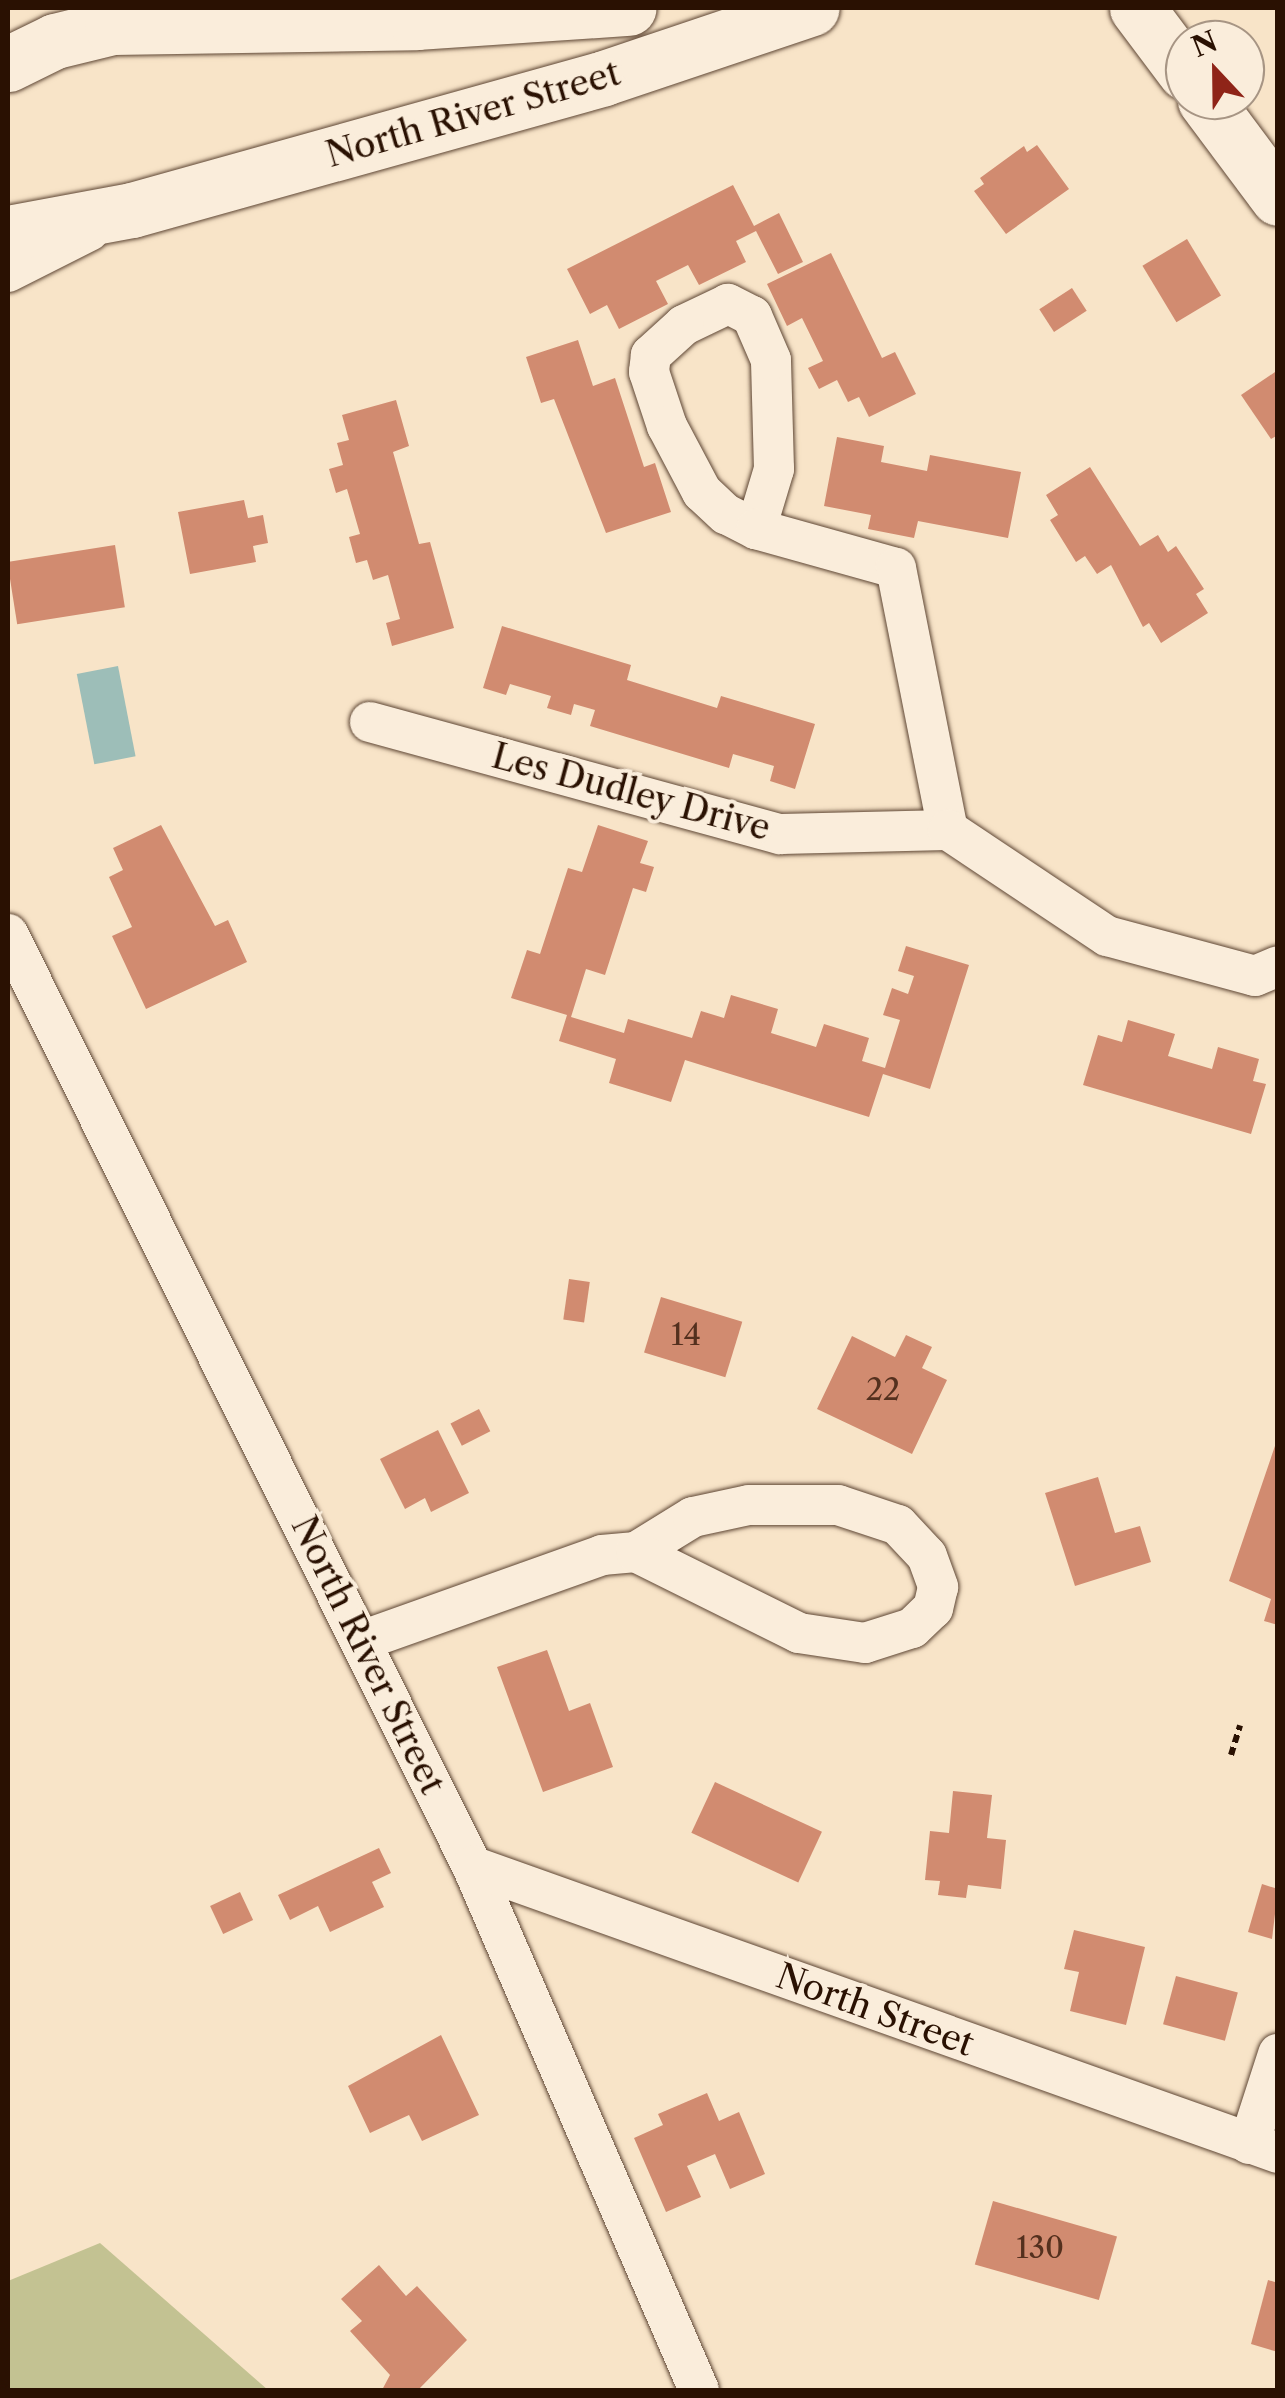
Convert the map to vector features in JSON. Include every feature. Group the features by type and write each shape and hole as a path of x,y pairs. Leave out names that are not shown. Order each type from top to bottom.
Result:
{"main road":[{"name":"North River Street","path":"8,64 54,42 112,27 416,22 629,8"},
{"name":"North River Street","path":"8,232 132,210 604,78 812,8"},
{"path":"1137,8 1165,45"},
{"path":"1221,120 1278,198"}],"street":[{"name":"North River Street","path":"8,272 132,210"},
{"path":"756,529 774,469 771,360 752,316 728,304 665,338 651,355 649,372 667,426 702,492 756,529 896,568 948,830 1107,936 1254,976 1278,966"},
{"name":"Les Dudley Drive","path":"370,722 780,834 948,830"},
{"name":"North River Street","path":"8,934 472,1866 699,2390"},
{"path":"361,1641 602,1555 636,1552 693,1516 749,1505 838,1504 898,1525 928,1556 938,1587 933,1608 912,1628 865,1643 799,1633 636,1552"},
{"name":"North Street","path":"472,1866 1263,2148"},
{"path":"1263,2148 1278,2054"}],"path":[{"path":"1231,1756 1240,1725"}],"shaded area":[{"path":"100,2243 268,2390 8,2390 8,2281"}],"water":[{"path":"118,666 136,756 94,764 77,674"}],"building":[{"path":"1037,145 1069,189 1006,234 974,191 984,184 980,178 1024,146 1027,152"},
{"path":"733,185 754,226 779,213 803,262 778,274 756,231 736,241 746,262 699,285 688,265 656,281 668,304 619,329 607,305 590,314 567,269"},
{"path":"1187,239 1221,296 1176,322 1142,266"},
{"path":"831,253 882,358 895,352 916,394 869,417 859,397 848,402 837,380 819,389 808,368 823,361 802,318 787,326 767,284"},
{"path":"1072,288 1087,311 1054,332 1039,309"},
{"path":"578,340 593,386 615,378 644,467 655,463 671,512 606,533 554,399 541,403 526,357"},
{"path":"1278,370 1278,435 1271,439 1241,395"},
{"path":"396,400 409,446 393,452 419,544 430,542 454,628 392,646 386,623 400,619 388,575 373,580 367,560 356,563 349,537 360,534 347,489 336,493 329,469 343,465 337,443 349,440 342,415"},
{"path":"837,437 884,446 881,462 927,471 930,455 1021,472 1008,538 918,521 914,538 868,529 871,515 824,506"},
{"path":"1090,467 1140,546 1158,535 1168,552 1176,546 1204,589 1196,594 1208,613 1161,643 1149,623 1143,627 1111,565 1097,574 1085,556 1076,562 1050,520 1058,515 1046,495"},
{"path":"244,500 248,518 263,515 268,543 253,546 256,562 190,574 178,512"},
{"path":"115,545 125,607 17,624 8,562"},
{"path":"502,626 631,665 627,680 717,708 721,696 815,724 795,789 770,781 774,766 733,754 729,768 590,726 595,710 574,704 571,715 547,708 551,696 510,684 506,695 483,688"},
{"path":"161,825 215,926 228,920 247,962 146,1009 112,936 132,927 109,877 123,870 113,848"},
{"path":"598,825 648,841 640,863 654,867 646,892 633,888 605,975 586,969 571,1017 624,1033 628,1019 692,1038 701,1011 724,1018 731,995 778,1009 771,1033 816,1047 824,1024 869,1038 862,1061 885,1068 900,1020 883,1015 892,988 908,994 914,976 898,971 906,946 969,965 930,1089 883,1074 869,1117 685,1060 671,1102 609,1083 616,1059 559,1041 567,1015 511,998 527,950 540,954 568,868 582,872"},
{"path":"1128,1020 1175,1034 1168,1056 1212,1069 1218,1047 1259,1059 1253,1081 1266,1084 1251,1134 1083,1085 1098,1035 1122,1042"},
{"path":"569,1279 590,1282 584,1323 563,1320"},
{"path":"661,1297 742,1322 725,1377 644,1352"},
{"path":"906,1335 932,1347 922,1368 947,1380 912,1454 817,1409 852,1336 895,1357"},
{"path":"479,1409 490,1431 462,1446 450,1424"},
{"path":"438,1430 469,1493 431,1512 425,1498 405,1509 380,1459"},
{"path":"1277,1440 1278,1625 1264,1621 1271,1599 1229,1581"},
{"path":"1098,1477 1115,1533 1140,1526 1151,1562 1075,1586 1045,1493"},
{"path":"547,1650 569,1711 590,1703 613,1767 543,1792 497,1667"},
{"path":"715,1782 822,1832 798,1883 691,1833"},
{"path":"953,1791 992,1795 987,1838 1006,1840 1001,1889 968,1885 966,1898 938,1895 940,1881 925,1880 930,1831 949,1833"},
{"path":"379,1848 391,1873 372,1882 384,1907 330,1932 318,1906 290,1920 278,1895"},
{"path":"1262,1884 1278,1889 1272,1939 1248,1932"},
{"path":"240,1892 253,1920 223,1934 210,1906"},
{"path":"1074,1930 1145,1947 1126,2025 1070,2011 1079,1972 1064,1969"},
{"path":"1176,1976 1238,1993 1225,2041 1163,2024"},
{"path":"441,2035 479,2115 422,2141 409,2115 370,2133 348,2086"},
{"path":"707,2093 719,2121 739,2112 765,2174 730,2189 715,2154 687,2166 701,2197 666,2212 634,2138 663,2125 658,2114"},
{"path":"993,2201 1117,2237 1099,2300 975,2264"},
{"path":"379,2265 406,2296 417,2286 467,2340 418,2390 382,2390 390,2375 350,2331 362,2321 341,2299"},
{"path":"1268,2280 1278,2283 1278,2352 1251,2344"}]}
